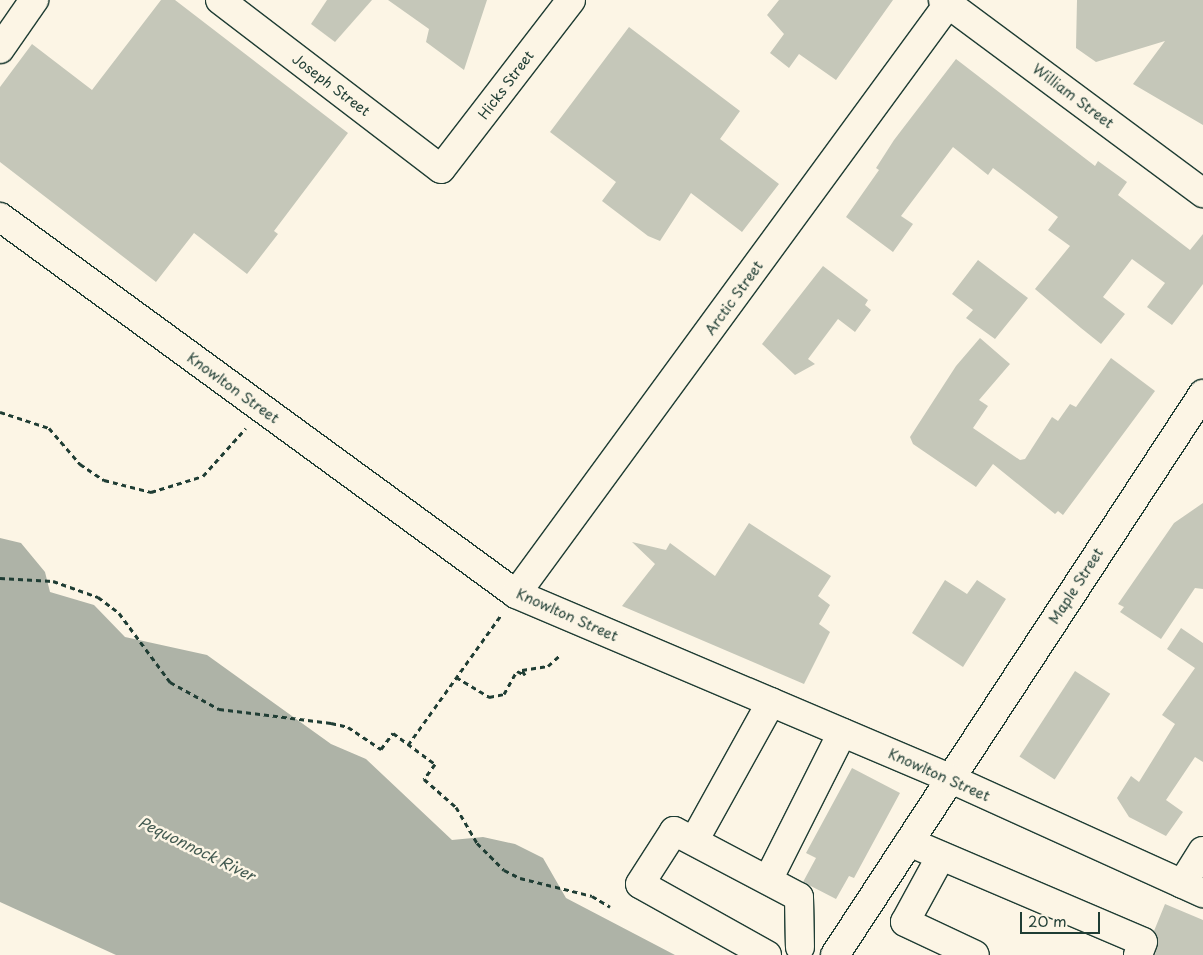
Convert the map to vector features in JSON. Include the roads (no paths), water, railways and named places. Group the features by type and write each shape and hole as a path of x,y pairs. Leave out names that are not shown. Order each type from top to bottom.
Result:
{"main road":[{"path":"0,49 34,0"},
{"name":"Joseph Street","path":"220,0 441,169"},
{"name":"Hicks Street","path":"441,169 571,0"},
{"name":"William Street","path":"947,1 1203,193"},
{"name":"Arctic Street","path":"516,594 947,1"},
{"name":"Knowlton Street","path":"0,217 516,594 949,778 1192,888"},
{"name":"Maple Street","path":"834,955 1203,394"},
{"path":"694,841 771,702"},
{"path":"768,880 842,733"},
{"path":"768,955 640,884 674,831 799,897 793,951 834,955"},
{"path":"909,842 1143,942 1138,955"},
{"path":"1192,888 1203,851"},
{"path":"941,856 906,922 975,955"}],"water":[{"name":"Pequonnock River","path":"0,538 21,543 45,572 50,592 94,605 125,637 207,655 331,744 366,759 452,840 483,837 515,844 543,858 566,898 675,955 116,955 0,902"}]}
